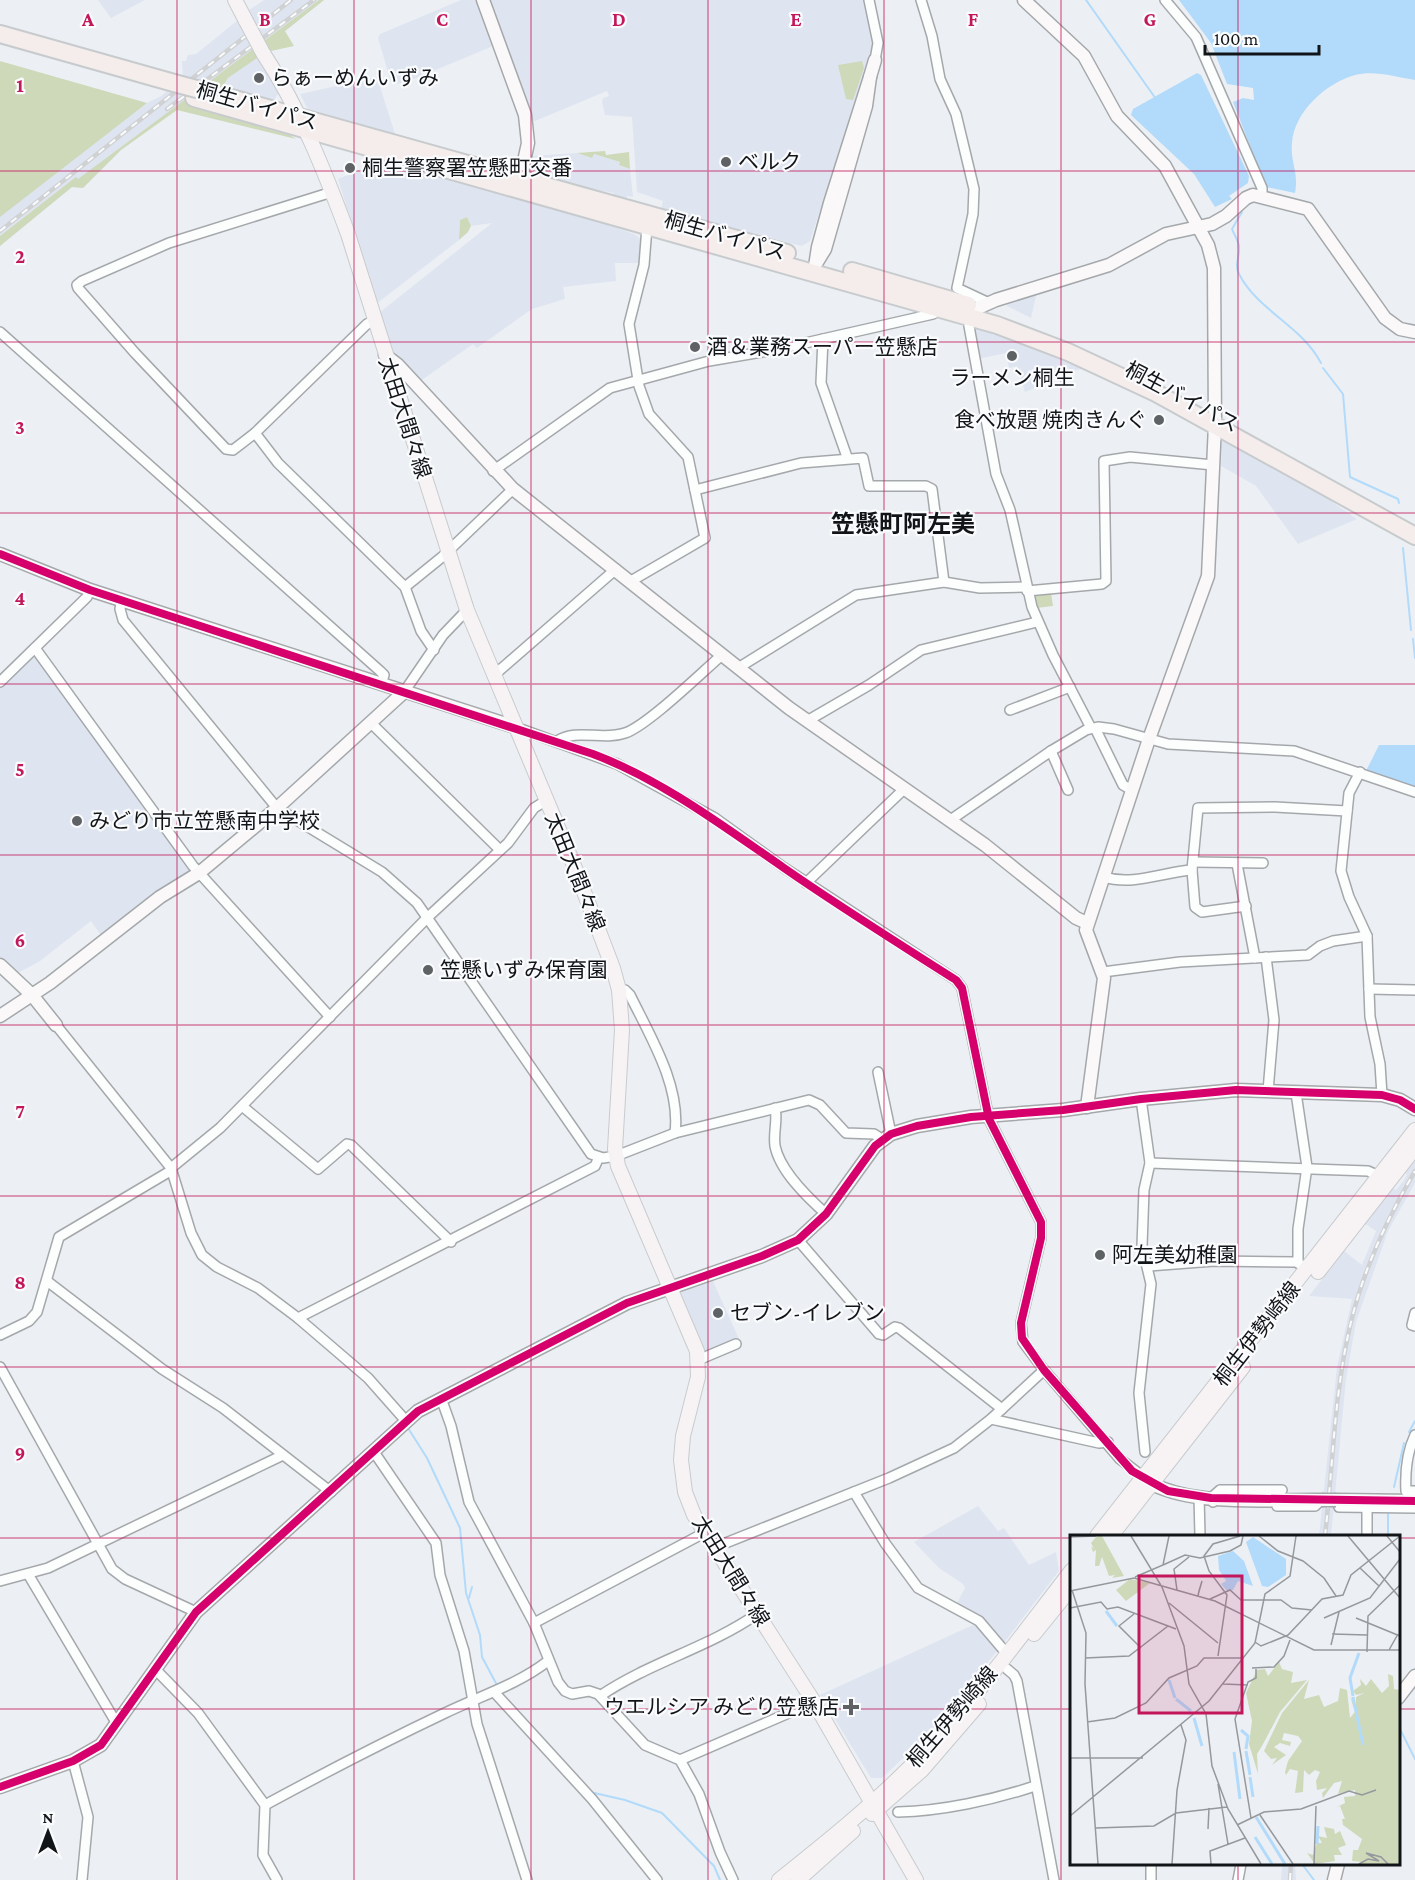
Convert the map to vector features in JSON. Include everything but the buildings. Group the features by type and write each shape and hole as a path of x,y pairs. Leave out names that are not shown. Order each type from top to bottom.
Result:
{"highway":[{"name":"桐生バイパス","path":"0,34 170,86"},
{"name":"桐生バイパス","path":"0,44 170,86 816,267 979,309 1052,334 1160,382 1215,419 1415,538"},
{"name":"桐生バイパス","path":"519,185 647,227 816,267 938,308 979,309"},
{"name":"桐生バイパス","path":"1215,419 1415,526"}],"main road":[{"name":"太田大間々線","path":"235,0 302,124 332,192 467,610 546,800 609,958 619,990 622,1030 616,1156 621,1176 696,1344 698,1359 696,1384 683,1436 681,1460 685,1492 704,1533 813,1702 916,1880"},
{"name":"桐生伊勢崎線","path":"1098,1535 1148,1481 1387,1175 1415,1130"},
{"path":"1387,1175 1415,1148"},
{"name":"桐生伊勢崎線","path":"1112,1535 1148,1481 1303,1267 1387,1175"},
{"name":"桐生伊勢崎線","path":"798,1880 874,1807 944,1731 1070,1571"},
{"name":"桐生伊勢崎線","path":"779,1880 922,1770 1070,1588"}],"street":[{"path":"483,0 525,115 528,143 519,185"},
{"path":"816,267 818,247 830,202 875,60 878,43 869,0"},
{"path":"921,0 932,36 940,79 956,114 974,189 973,214 957,288 979,309"},
{"path":"1024,0 1084,56 1116,116 1169,172 1210,252 1215,268 1215,419 1206,587 1149,739 1087,923 1086,934 1103,972 1104,981 1087,1107"},
{"path":"1165,0 1200,45 1262,188 1262,196"},
{"path":"332,192 169,243 77,285 135,353 224,443 226,449 236,449 255,433 367,324 374,321"},
{"path":"979,309 1109,266 1166,234 1198,228 1221,220 1249,196 1262,196 1308,209 1384,318 1400,329 1415,332"},
{"path":"631,581 705,538 688,457 649,414 638,380 628,324 644,265 647,227"},
{"path":"494,471 607,389 719,359 823,339 933,314 938,308"},
{"path":"979,309 971,334 996,474 1010,510 1027,589 1037,622 1123,785 1132,790"},
{"path":"0,332 380,671 384,677 381,684"},
{"path":"823,339 821,383 847,458"},
{"path":"385,355 398,365 513,489 807,721 1002,858 1076,918 1087,923"},
{"path":"255,433 278,463 405,587 421,631 434,650"},
{"path":"738,668 855,594 944,582 972,587 1027,589 1106,581 1104,461 1130,457 1213,465"},
{"path":"695,490 772,469 847,458 863,458 869,486 926,486 932,489 944,582"},
{"path":"405,587 513,489"},
{"path":"0,554 90,590 557,741 617,764 715,818 806,883 956,980 962,988 988,1115 1041,1222 1041,1238 1021,1330 1023,1342 1044,1370 1132,1471 1168,1491 1205,1497 1320,1502 1415,1501"},
{"path":"494,676 616,569"},
{"path":"0,682 87,597 90,590"},
{"path":"122,599 120,609 123,620 277,808 382,872 410,896 428,917 591,1154 599,1157 616,1156 675,1133 812,1100 820,1105 846,1133 887,1137"},
{"path":"0,1016 32,995 160,897 199,873 277,808 404,692 467,610"},
{"path":"807,721 921,650 1037,622"},
{"path":"35,648 199,873 330,1017"},
{"path":"557,741 578,735 609,737 635,729 722,655"},
{"path":"1010,710 1070,687"},
{"path":"371,723 500,850"},
{"path":"949,821 1051,751 1093,728 1110,728 1172,745 1294,751 1415,792"},
{"path":"1051,751 1068,790"},
{"path":"1360,772 1350,790 1341,875 1367,936 1369,989 1382,1095"},
{"path":"806,883 903,790"},
{"path":"0,1335 33,1317 47,1281 46,1273 59,1237 172,1169 220,1128 428,917 500,850 530,812 546,800"},
{"path":"1246,906 1198,910 1195,905 1192,866 1197,811 1200,806 1347,812"},
{"path":"1104,877 1113,880 1155,878 1192,866 1263,863"},
{"path":"1237,864 1255,958"},
{"path":"1103,972 1180,962 1311,954 1317,947 1333,941 1367,936"},
{"path":"1266,957 1274,1020 1268,1091"},
{"path":"0,965 32,995 172,1169 191,1233 202,1255 217,1267 258,1288 298,1318 368,1378 406,1421"},
{"path":"1369,989 1415,990"},
{"path":"619,990 625,990 630,995 658,1056 674,1100 675,1133"},
{"path":"878,1072 887,1137"},
{"path":"0,1787 73,1761 101,1745 196,1612 331,1492 406,1421 441,1398 627,1303 762,1256 798,1240 826,1214 868,1154 887,1137 932,1123 988,1115 1087,1107 1141,1099 1236,1090 1382,1095 1400,1100 1415,1109"},
{"path":"1149,1266 1235,1260 1303,1267 1298,1229 1307,1167 1296,1093"},
{"path":"1141,1099 1150,1163 1144,1190 1142,1246 1149,1266 1151,1284 1139,1393 1145,1452"},
{"path":"242,1106 318,1169 347,1144 351,1145 452,1242"},
{"path":"775,1108 775,1143 779,1158 786,1170 826,1214"},
{"path":"298,1318 452,1242 595,1166 599,1157"},
{"path":"1150,1163 1368,1170 1387,1175"},
{"path":"798,1240 879,1334 883,1335 895,1327 899,1328 1002,1409"},
{"path":"47,1281 162,1369 223,1408 331,1492"},
{"path":"1415,1313 1412,1325 1415,1326"},
{"path":"698,1359 736,1344"},
{"path":"0,1367 112,1569 125,1579 196,1612"},
{"path":"713,1548 854,1492 954,1448 991,1419 1044,1370"},
{"path":"441,1398 451,1426 469,1502 534,1623 548,1661 565,1691 572,1694 589,1691 600,1696 645,1745 680,1760 699,1794 733,1880"},
{"path":"991,1419 1099,1443 1108,1442"},
{"path":"1415,1435 1409,1452 1405,1480 1406,1491 1415,1491"},
{"path":"374,1452 436,1543 440,1575 464,1651 472,1702 508,1826 527,1880"},
{"path":"0,1581 48,1568 283,1455"},
{"path":"1205,1497 1220,1490 1282,1490"},
{"path":"854,1492 885,1543 918,1588 979,1621 1007,1654"},
{"path":"1200,1535 1205,1497"},
{"path":"1337,1502 1339,1507 1415,1508"},
{"path":"1367,1507 1367,1535"},
{"path":"534,1623 704,1533"},
{"path":"28,1574 117,1725"},
{"path":"600,1696 646,1668 726,1634 758,1614"},
{"path":"265,1805 340,1764 495,1693 548,1661"},
{"path":"1006,1669 1016,1678 1054,1880"},
{"path":"156,1670 198,1713 265,1805 263,1855 272,1878"},
{"path":"1400,1695 1415,1676"},
{"path":"495,1693 592,1799 657,1880"},
{"path":"680,1760 813,1702"},
{"path":"73,1761 88,1817 82,1880"},
{"path":"898,1812 921,1811 1015,1793 1035,1786"},
{"path":"1238,1880 1241,1865"},
{"path":"1334,1880 1338,1865"}],"shaded area":[{"path":"98,0 145,0 111,18"},
{"path":"264,0 324,0 257,54 209,84 121,150 83,188 72,187 0,246 0,214 147,103 161,96 183,78 182,61 186,61 188,55 196,54 238,20 241,26 253,19 249,10"},
{"path":"461,0 476,0 493,43 491,47 409,81 396,84 391,82 378,38 380,34"},
{"path":"487,0 865,0 873,49 810,241 802,246 661,209 663,201 637,192 632,117 605,115 602,102 603,98 609,96 607,91 535,121 530,118"},
{"path":"258,55 279,93 274,100 267,101 222,88 228,78"},
{"path":"377,77 396,137 314,113 307,108 300,94"},
{"path":"577,153 592,158 593,154 620,162 619,165 630,169 633,197 627,196 626,201 613,197 614,193 564,184 544,177 546,171 533,166 530,162 532,156"},
{"path":"383,161 593,220 634,234 642,240 641,263 615,263 616,281 563,287 565,299 532,309 477,348 473,344 419,382 391,350 379,313 492,223 471,226 467,217 460,220 459,240 376,304 338,179"},
{"path":"1037,292 1031,318 1007,306 1007,301"},
{"path":"974,327 983,328 1086,368 1042,379 1042,385 1025,392 1017,366 1009,368 1006,353 978,359"},
{"path":"1226,441 1328,499 1357,519 1298,544 1256,486 1221,466 1222,442"},
{"name":"みどり市立笠懸南中学校","path":"31,656 36,656 189,870 189,874 102,937 91,921 40,961 18,973 0,958 0,686"},
{"path":"1415,1161 1415,1183 1388,1231 1356,1322 1346,1379 1331,1535 1319,1535 1337,1367 1352,1299 1309,1296 1344,1251 1362,1265 1376,1231 1364,1223 1392,1188 1396,1190 1407,1175 1405,1172"},
{"path":"712,1279 739,1339 706,1354 702,1352 678,1294 680,1290"},
{"path":"978,1506 998,1531 1004,1528 1029,1565 1056,1552 1059,1571 1003,1644 981,1618 956,1605 965,1588 963,1584 939,1568 914,1542"},
{"path":"975,1624 998,1650 929,1733 882,1778 871,1778 820,1695"},
{"path":"1295,1865 1296,1880 1281,1880 1282,1867"}],"green space":[{"path":"319,0 324,0 285,31 294,46 271,51 269,49 257,54 257,58 228,78 222,88 209,85 187,103 287,133 296,139 177,110 121,150 83,188 72,187 0,246 0,236 76,177 78,179"},
{"path":"0,61 147,103 0,217"},
{"path":"862,61 864,68 853,100 846,99 838,65"},
{"path":"605,151 606,155 629,152 630,169 619,165 620,162 594,154 592,158 577,153"},
{"path":"467,217 471,226 459,240 460,220"},
{"path":"1051,593 1053,606 1036,608 1033,599 1036,595"}],"water":[{"path":"1179,0 1415,0 1415,80 1385,74 1362,74 1344,79 1323,92 1305,110 1294,132 1292,150 1296,179 1295,193 1266,187 1233,102 1243,98 1254,100 1253,88 1227,84 1211,43"},
{"path":"1197,73 1201,75 1249,176 1248,183 1229,196 1232,199 1215,207 1194,174 1131,115 1133,109"},
{"path":"1379,745 1415,745 1415,788 1366,771"}],"waterway":[{"path":"1086,0 1156,99"},
{"path":"1242,212 1232,229 1239,245 1237,267 1239,274 1257,298 1303,339 1321,363"},
{"path":"1323,368 1343,394 1350,477 1398,499 1399,503"},
{"path":"1403,548 1411,630"},
{"path":"1413,639 1415,658"},
{"path":"1409,1432 1415,1421"},
{"path":"408,1428 427,1458 460,1528 466,1593 480,1635 482,1657 498,1687"},
{"path":"1394,1487 1404,1443"},
{"path":"1388,1513 1388,1535"},
{"path":"469,1598 472,1587"},
{"path":"1400,1729 1415,1759"},
{"path":"590,1792 625,1800 662,1813 714,1866 720,1880"},
{"path":"1303,1865 1314,1880"}],"railway":[{"path":"0,231 291,0"},
{"path":"167,109 314,0"},
{"path":"1325,1535 1337,1402 1351,1322 1377,1244 1415,1171"},
{"path":"1290,1880 1291,1865"}],"cycle path":[{"path":"0,554 90,590 593,754 619,765 668,790 826,897 956,980 962,988 989,1119 1041,1222 1041,1238 1021,1323 1022,1338 1044,1370 1132,1471 1168,1491 1211,1498 1415,1501"},
{"path":"0,1787 73,1761 101,1745 196,1612 418,1411 627,1303 762,1256 798,1240 826,1214 875,1146 891,1134 917,1126 971,1117 1063,1110 1141,1099 1236,1090 1382,1095 1400,1100 1415,1109"}],"place":[{"name":"らぁーめんいずみ","path":"259,78"},
{"name":"ベルク","path":"726,162"},
{"name":"桐生警察署笠懸町交番","path":"350,168"},
{"name":"酒＆業務スーパー笠懸店","path":"695,347"},
{"name":"ラーメン桐生","path":"1012,356"},
{"name":"食べ放題 焼肉きんぐ","path":"1159,420"},
{"name":"みどり市立笠懸南中学校","path":"77,821"},
{"name":"笠懸いずみ保育園","path":"428,970"},
{"name":"阿左美幼稚園","path":"1100,1255"},
{"name":"セブン-イレブン","path":"718,1313"},
{"name":"ウエルシア みどり笠懸店","path":"851,1707"}],"district":[{"name":"笠懸町阿左美","path":"903,524"}]}
